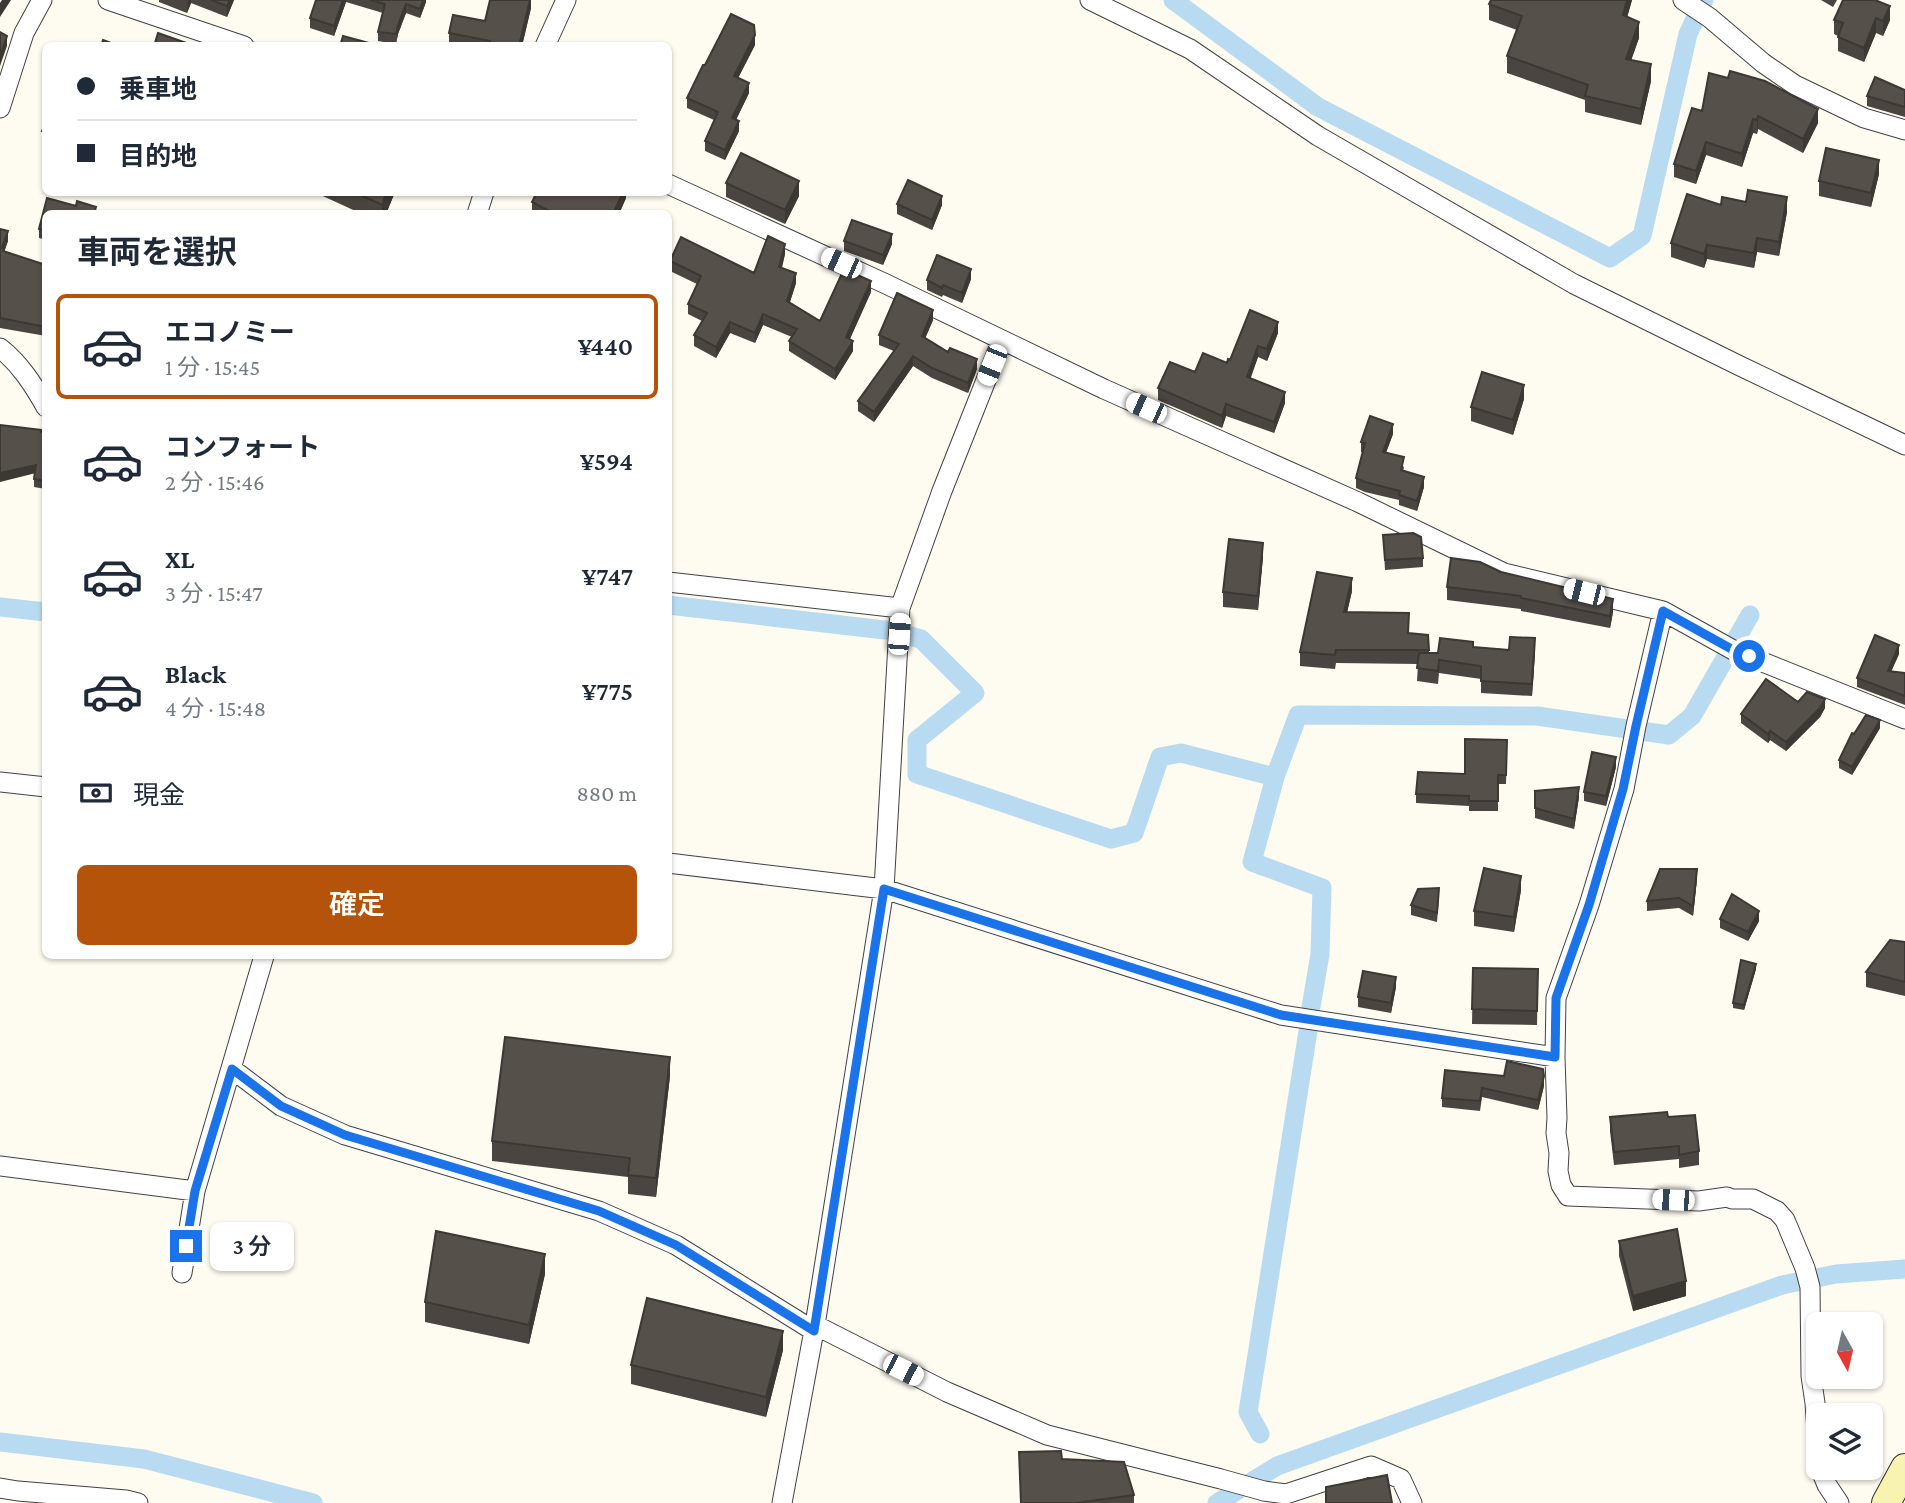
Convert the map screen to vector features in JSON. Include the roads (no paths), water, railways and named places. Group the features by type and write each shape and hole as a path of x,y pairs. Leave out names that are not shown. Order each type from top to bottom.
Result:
{"street":[{"path":"0,108 24,33 42,0"},
{"path":"108,0 232,42"},
{"path":"547,42 566,0"},
{"path":"1090,0 1190,49 1318,136 1574,284 1899,442"},
{"path":"1683,0 1795,85 1864,118 1905,130"},
{"path":"672,186 886,284 1104,389 1357,502 1504,573 1663,611 1735,651 1905,719"},
{"path":"782,1503 814,1328 884,889 900,608 942,491 1002,340"},
{"path":"0,348 12,357 42,400"},
{"path":"672,582 900,608"},
{"path":"1663,611 1623,789 1589,905 1556,998 1558,1171 1561,1185 1568,1196 1699,1201 1727,1197 1753,1199 1777,1211 1785,1220 1807,1278 1811,1376 1815,1403"},
{"path":"0,782 42,787"},
{"path":"672,863 884,889 1281,1015 1555,1057"},
{"path":"182,1273 195,1191 263,959"},
{"path":"232,1069 281,1106 345,1135 599,1211 676,1245 814,1328 947,1392 1046,1435 1264,1491 1286,1494 1371,1466 1401,1479 1412,1503"},
{"path":"0,1166 195,1191"},
{"path":"1825,1480 1839,1503"},
{"path":"0,1488 130,1502"}],"waterway":[{"path":"1173,0 1318,107 1610,258 1642,236 1688,34 1704,0"},
{"path":"672,605 885,630"},
{"path":"0,607 42,612"},
{"path":"1311,1007 1320,954 1322,888 1252,862 1275,777 1298,715 1537,716 1669,735 1692,716 1750,615"},
{"path":"910,636 921,639 975,693 917,740 917,774 1111,839 1134,833 1160,757 1181,753 1275,777"},
{"path":"1260,1434 1248,1412 1308,1031"},
{"path":"1217,1503 1277,1466 1782,1285 1836,1274 1905,1269"},
{"path":"0,1442 144,1459 313,1503"}]}
